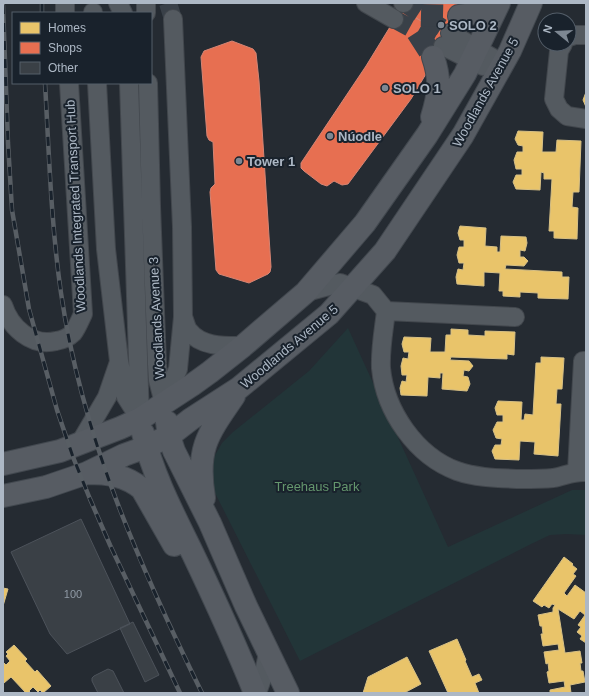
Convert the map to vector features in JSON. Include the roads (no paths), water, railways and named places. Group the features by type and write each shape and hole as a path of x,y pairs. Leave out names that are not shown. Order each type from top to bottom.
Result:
{"main road":[{"path":"427,135 438,97 437,70 446,38 465,15 488,7 493,3"},
{"name":"Woodlands Avenue 5","path":"3,464 60,451 120,428 140,418 192,385 243,346 306,292 365,223 427,135 465,74 499,3"},
{"name":"Woodlands Avenue 5","path":"3,496 46,487 86,473 124,455 146,448 169,436 191,419 239,388 329,314 385,251 463,135 501,69 531,3"},
{"path":"210,523 200,475 201,458 207,438 212,428 239,388"},
{"name":"Woodlands Avenue 3","path":"164,403 169,436 174,451 210,523 246,606 288,693"},
{"name":"Woodlands Avenue 3","path":"140,418 146,448 161,487 226,623 256,693"},
{"path":"86,473 103,473 120,477 132,481 142,489 246,671"}],"street":[{"path":"118,3 122,12"},
{"path":"366,3 394,19"},
{"path":"164,403 178,369 183,317 182,228 173,19"},
{"path":"446,38 501,69"},
{"path":"559,52 554,99 559,109 567,116 586,119"},
{"name":"Woodlands Integrated Transport Hub","path":"3,305 5,312 12,324 17,329 32,340 41,342 58,341 72,334 83,314 69,84"},
{"path":"97,84 106,249 119,361 126,397 140,418"},
{"name":"Woodlands Avenue 3","path":"129,84 140,418"},
{"name":"Woodlands Avenue 3","path":"148,84 157,364 158,380 164,403"},
{"path":"306,292 340,282 373,295 386,310 515,317"},
{"path":"386,310 381,367 383,382 395,413 412,438 423,450 436,461 456,471 477,476 521,479 554,478 582,471 583,361 586,362"},
{"path":"183,317 188,331 202,341 218,346 243,346"},
{"path":"80,443 108,396 119,361"},
{"path":"256,693 264,673 268,653"}],"tunnel":[{"path":"168,3 173,19"},
{"path":"404,3 450,33"},
{"path":"421,15 459,16"},
{"path":"394,19 443,46"},
{"path":"417,32 433,57"}],"railway":[{"path":"42,3 42,12"},
{"path":"3,5 12,210 29,309 57,410 73,457 110,545 180,693"},
{"path":"45,84 55,241 61,293 83,398 98,449 135,548 202,693"}],"place":[{"name":"SOLO 2","path":"441,25"},
{"name":"SOLO 1","path":"385,88"},
{"name":"Núodle","path":"330,136"},
{"name":"Tower 1","path":"239,161"}],"park label":[{"name":"Treehaus Park","path":"317,486"}]}
